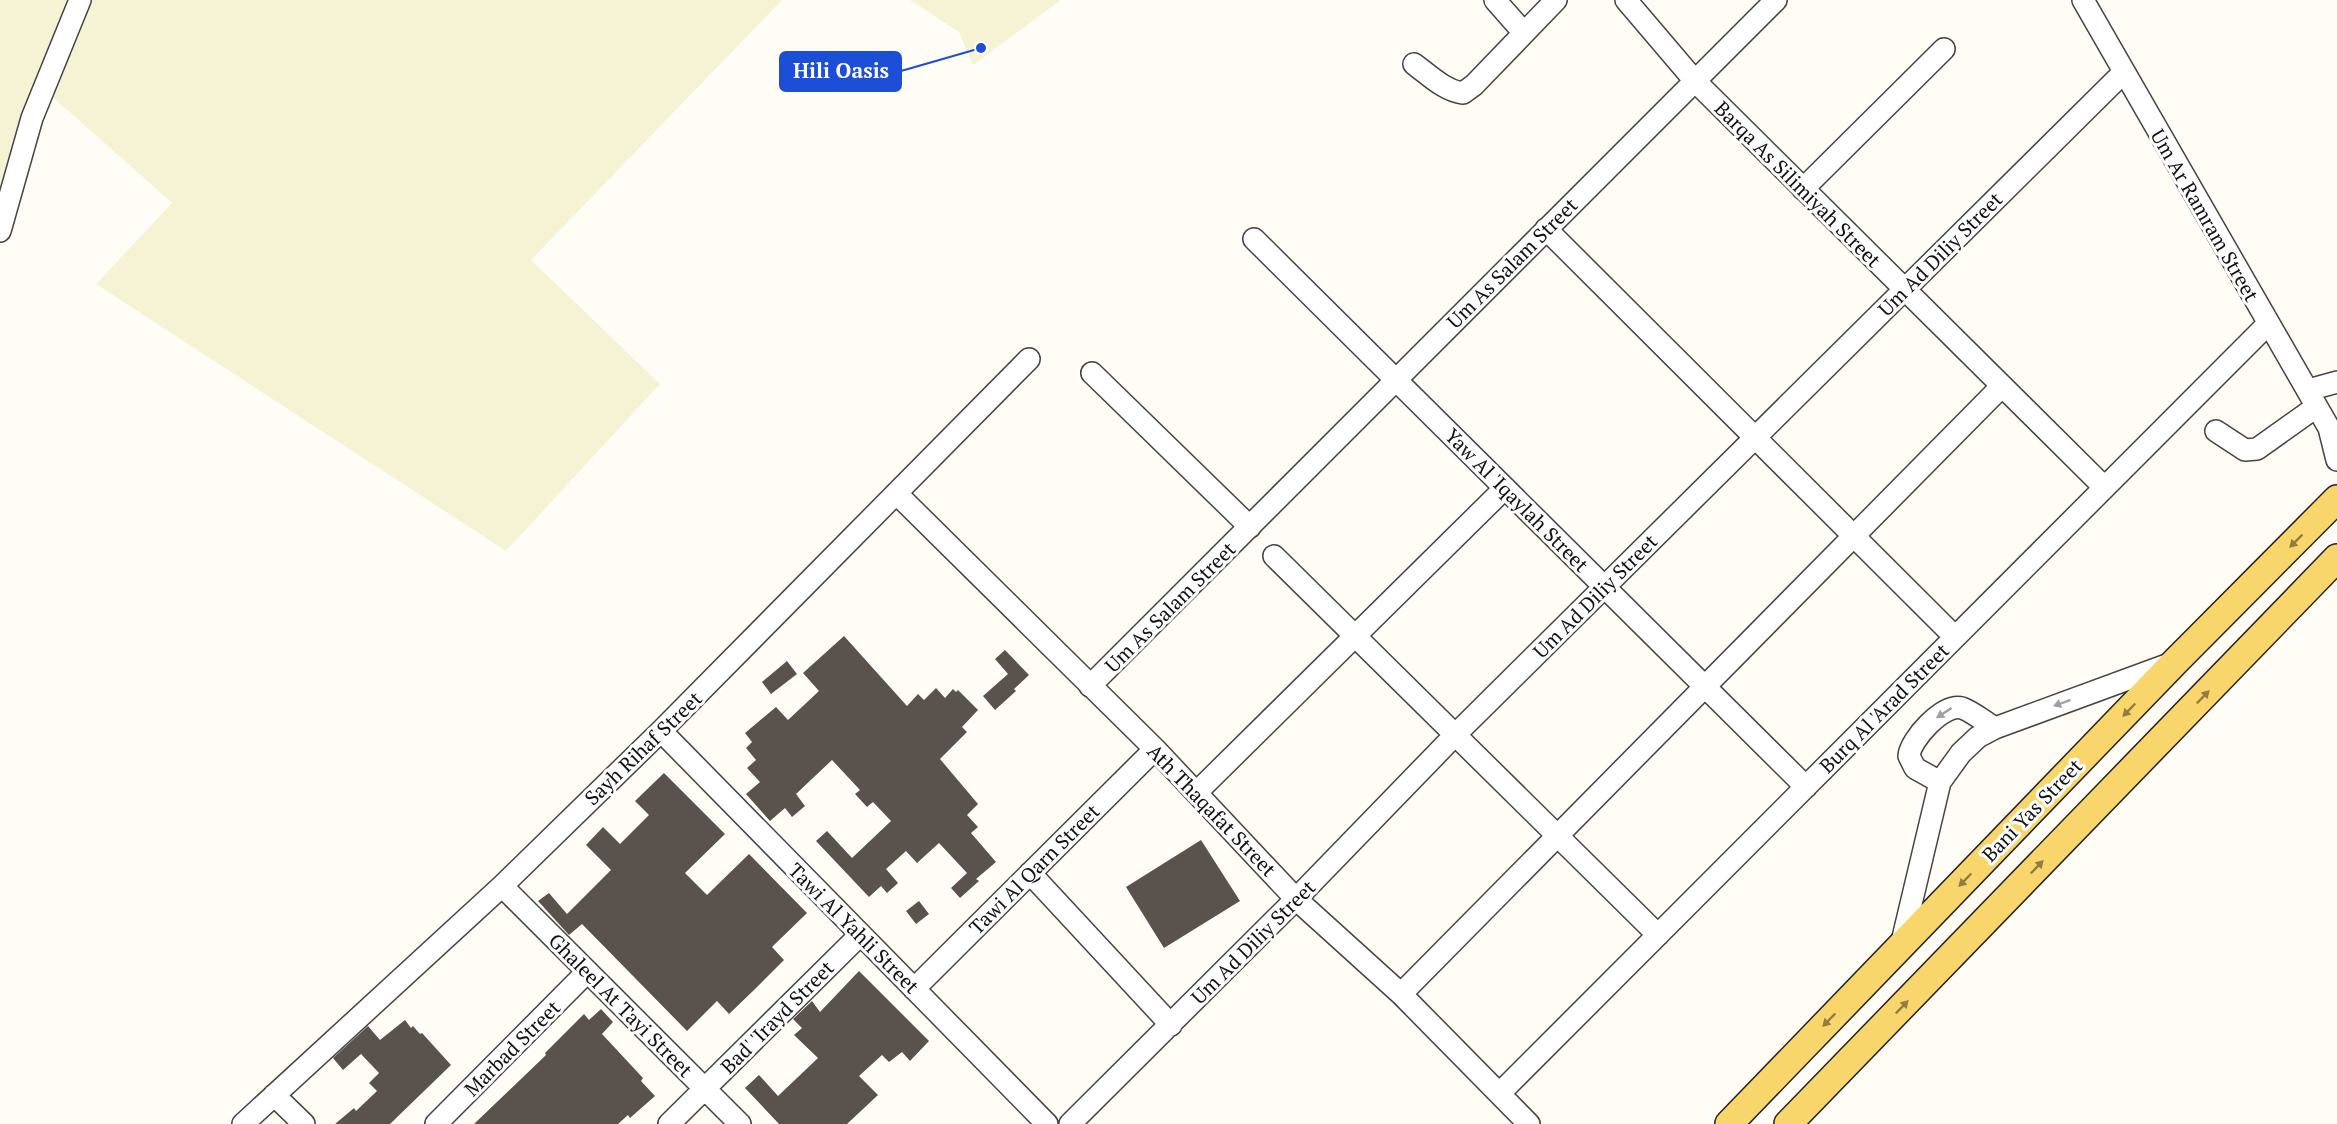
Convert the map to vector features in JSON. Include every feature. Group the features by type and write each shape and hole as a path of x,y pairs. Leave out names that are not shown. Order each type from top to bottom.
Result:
{"main road":[{"name":"Bani Yas Street","path":"1729,1124 2176,661 2337,500"},
{"path":"1788,1124 2337,558"}],"street":[{"path":"1,224 32,118 80,0"},
{"path":"1495,0 1524,33"},
{"path":"1414,64 1446,88 1463,93 1556,0"},
{"name":"Barqa As Silimiyah Street","path":"1626,0 1695,81 2104,487"},
{"name":"Um As Salam Street","path":"1090,686 1776,0"},
{"name":"Um Ar Ramram Street","path":"2084,0 2268,324 2333,430 2337,460"},
{"path":"1803,189 1944,49"},
{"name":"Um Ad Diliy Street","path":"1070,1124 1296,899 1455,735 2124,72"},
{"path":"1546,229 1955,637"},
{"name":"Yaw Al 'Iqaylah Street","path":"1254,238 1806,787"},
{"name":"Burq Al 'Arad Street","path":"1500,1093 2268,324"},
{"name":"Sayh Rihaf Street","path":"243,1124 502,886 661,731 1029,359"},
{"name":"Um As Salam Street","path":"1092,373 1250,527"},
{"path":"2216,431 2245,450 2257,449 2312,399 2337,382"},
{"path":"1401,994 2001,387"},
{"path":"1197,792 1505,489"},
{"name":"Ath Thaqafat Street","path":"897,494 1155,749 1296,899 1401,994 1529,1124"},
{"path":"1274,556 1658,935"},
{"path":"1901,946 1940,782 1961,753 1978,737 1995,728 2176,661"},
{"path":"1940,782 1915,768 1909,756 1912,744 1939,715 1953,708 1961,708 1995,728"},
{"name":"Tawi Al Yahli Street","path":"661,731 1047,1124"},
{"name":"Tawi Al Qarn Street","path":"914,989 1155,749"},
{"path":"1030,873 1171,1025"},
{"name":"Ghaleel At Tayi Street","path":"502,886 740,1124"},
{"name":"Bad' 'Irayd Street","path":"669,1124 860,935"},
{"name":"Marbad Street","path":"442,1122 587,972"},
{"path":"274,1095 304,1124"}],"shaded area":[{"path":"0,0 782,0 531,260 660,384 506,551 96,284 172,203 38,84 0,214"},
{"path":"910,0 1061,0 973,65 959,32"}],"building":[{"path":"844,636 907,706 918,694 924,700 936,688 945,698 953,689 956,692 958,690 978,710 962,727 967,732 940,759 978,804 967,815 978,827 971,833 996,862 976,879 979,881 960,898 951,888 967,873 939,843 917,863 906,851 886,869 898,883 887,893 881,886 869,897 816,841 827,831 852,858 891,821 873,802 867,807 855,794 860,790 832,760 796,794 805,806 792,817 785,808 770,821 746,794 760,782 747,768 756,760 746,748 752,742 745,733 776,707 788,720 819,691 803,673"},
{"path":"1005,650 1029,675 1014,689 1016,691 995,710 983,696 1008,674 995,659"},
{"path":"787,661 797,674 771,694 762,682"},
{"path":"664,773 725,834 685,873 707,895 749,854 807,913 772,947 784,960 754,990 729,1014 717,1001 687,1031 582,924 569,935 538,901 549,893 567,914 611,870 586,845 603,827 620,844 649,815 635,801"},
{"path":"1201,840 1240,901 1164,948 1126,887"},
{"path":"919,901 929,914 916,924 906,911"},
{"path":"859,971 929,1041 910,1061 902,1052 889,1062 882,1055 859,1076 878,1095 847,1124 779,1124 745,1088 759,1075 778,1096 818,1058 794,1035 802,1028 793,1019 812,1001 820,1012"},
{"path":"601,1009 613,1022 602,1034 643,1078 641,1081 655,1096 630,1118 628,1115 618,1124 474,1124 546,1055 545,1053 584,1014 589,1020"},
{"path":"405,1020 411,1028 413,1026 420,1034 422,1033 451,1065 390,1124 335,1124 354,1108 356,1111 377,1091 369,1083 379,1073 361,1054 343,1070 333,1058 368,1026 380,1040"}],"place":[{"name":"Hili Oasis","path":"981,48"}]}
